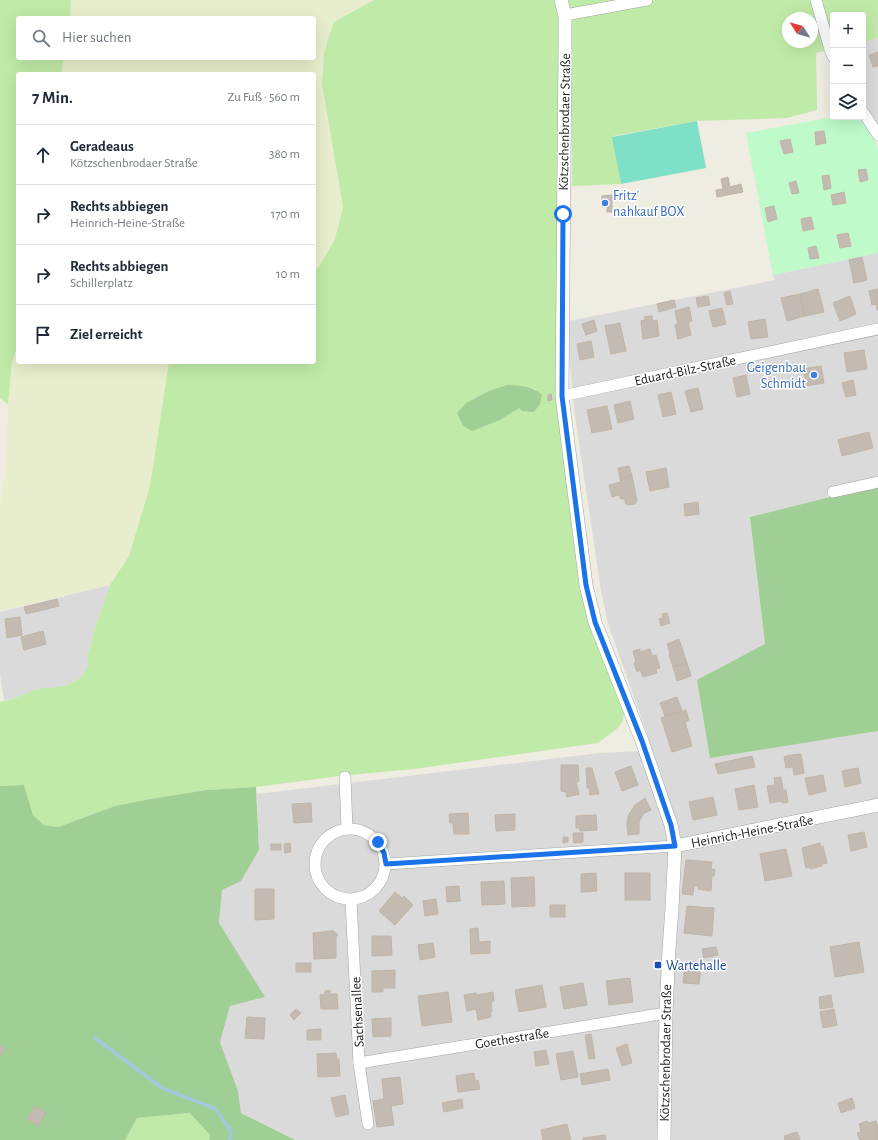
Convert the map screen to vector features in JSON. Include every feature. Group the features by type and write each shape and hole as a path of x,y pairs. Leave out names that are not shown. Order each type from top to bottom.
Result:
{"street":[{"name":"Kötzschenbrodaer Straße","path":"561,0 565,15 562,396 586,585 595,622 642,741 671,825 675,846 672,908 668,949 664,1140"},
{"path":"565,15 647,0"},
{"path":"816,0 830,49"},
{"path":"866,117 878,135"},
{"name":"Eduard-Bilz-Straße","path":"562,396 878,329"},
{"path":"833,492 878,482"},
{"path":"345,777 347,828"},
{"name":"Heinrich-Heine-Straße","path":"386,864 675,846 878,805"},
{"path":"347,828 359,829 370,834 378,842 384,853 386,864 383,878 376,889 364,897 351,900 339,898 328,892 320,883 316,872 315,860 318,848 325,839 335,832 347,828"},
{"name":"Sachsenallee","path":"351,900 359,1063 368,1124"},
{"name":"Goethestraße","path":"359,1063 666,1013"}],"shaded area":[{"path":"878,38 878,127 866,108 866,41"},
{"path":"878,253 878,485 750,517 765,644 710,758 878,731 878,1140 295,1140 241,1113 238,1091 220,1042 230,1006 264,997 219,923 222,890 241,881 259,850 257,794 600,753 638,751 652,748 608,624 601,591 574,409 568,343 569,321 775,280 773,275"},
{"path":"110,585 88,654 88,666 79,679 65,686 28,693 4,701 0,675 0,612"}],"green space":[{"path":"0,0 71,0 70,16 16,16 16,60 64,60 61,72 16,72 16,350 12,362 8,404 0,398"},
{"path":"71,0 374,0 334,22 324,54 322,83 343,207 335,239 319,267 316,269 316,72 61,72 64,60 316,60 316,16 70,16"},
{"path":"374,0 556,0 559,19 557,388 576,532 624,713 623,720 619,727 598,743 414,769 340,776 256,787 207,790 115,806 58,827 44,825 33,815 24,785 0,786 0,702 38,689 65,686 79,679 88,666 88,654 98,619 110,585 129,556 150,486 169,364 316,364 316,269 319,267 335,239 343,207 322,83 324,54 334,22","holes":["523,386 535,389 541,395 522,411 519,408"]},
{"path":"568,0 878,0 878,38 866,41 866,12 830,12 830,50 816,53 817,110 787,118 697,121 613,136 621,184 572,186 570,10"},
{"path":"830,118 830,120 863,120 878,149 878,253 773,275 746,133"},
{"path":"697,121 706,168 621,184 612,137"},
{"path":"16,350 16,364 169,364 150,486 129,556 110,585 0,611 0,506 6,467 8,404 12,362"},
{"path":"507,385 534,389 542,395 540,404 534,412 522,411 519,408 500,420 472,431 463,426 457,413 466,403 489,391"},
{"path":"878,485 878,731 710,758 697,680 765,644 750,517"},
{"path":"24,785 33,815 44,825 58,827 115,806 207,790 256,787 259,850 241,881 222,890 219,923 265,997 230,1006 220,1042 238,1091 241,1113 295,1140 209,1140 210,1135 190,1113 137,1118 125,1140 0,1140 0,786"},
{"path":"191,1113 210,1135 209,1140 125,1140 137,1118"}],"building":[{"path":"878,52 878,66 873,67 869,55"},
{"path":"824,131 826,143 816,145 815,132"},
{"path":"790,139 793,152 784,154 780,141"},
{"path":"866,169 868,180 860,182 858,170"},
{"path":"829,175 831,188 824,190 822,176"},
{"path":"728,177 730,187 741,184 743,192 717,197 716,190 723,189 721,179"},
{"path":"796,181 799,193 792,194 789,183"},
{"path":"844,192 846,203 833,205 831,195"},
{"path":"612,195 612,212 607,212 607,207 602,207 602,196"},
{"path":"774,206 777,219 768,222 765,208"},
{"path":"811,217 814,229 803,231 801,219"},
{"path":"848,233 851,246 840,248 837,235"},
{"path":"816,246 819,258 810,259 808,248"},
{"path":"862,257 867,280 854,283 849,260"},
{"path":"818,289 824,312 805,316 800,294"},
{"path":"878,289 877,310 876,304 872,305 869,291"},
{"path":"730,291 733,304 727,305 724,293"},
{"path":"800,294 805,316 787,321 781,298"},
{"path":"708,296 710,305 698,307 696,298"},
{"path":"850,296 856,314 840,321 833,303"},
{"path":"674,300 676,307 659,312 657,304"},
{"path":"689,307 692,321 688,322 691,335 678,339 675,325 678,324 675,311"},
{"path":"722,308 726,324 713,327 709,311"},
{"path":"652,316 653,321 657,320 659,336 643,339 641,321 645,320 644,317"},
{"path":"765,319 768,337 751,339 748,322"},
{"path":"594,320 597,331 586,335 582,324"},
{"path":"620,323 626,351 611,354 605,326"},
{"path":"591,341 594,357 580,360 577,344"},
{"path":"864,350 867,369 847,372 844,353"},
{"path":"821,366 824,383 806,386 803,369"},
{"path":"746,375 750,394 737,397 733,378"},
{"path":"853,380 856,395 846,397 842,383"},
{"path":"698,388 703,409 691,412 685,391"},
{"path":"671,392 676,414 663,417 658,395"},
{"path":"551,394 552,400 548,401 548,395"},
{"path":"630,401 634,419 618,423 614,405"},
{"path":"607,406 612,429 592,433 587,410"},
{"path":"869,432 873,448 842,456 838,440"},
{"path":"629,466 632,476 620,479 618,468"},
{"path":"666,468 669,487 650,491 646,472"},
{"path":"632,476 637,501 635,504 628,505 625,503 625,499 621,499 619,495 612,497 609,485 621,482 620,479"},
{"path":"698,502 699,514 685,516 684,504"},
{"path":"57,599 59,606 26,614 24,607"},
{"path":"667,613 670,623 661,626 659,619 663,618 662,614"},
{"path":"20,617 22,635 7,638 5,619"},
{"path":"43,631 46,644 24,650 21,637"},
{"path":"679,639 687,663 673,667 667,644"},
{"path":"640,649 640,652 650,649 652,656 656,655 660,668 656,669 657,673 643,677 640,670 637,672 634,663 636,662 633,651"},
{"path":"687,663 691,676 677,681 673,667"},
{"path":"677,697 682,711 665,716 660,703"},
{"path":"686,710 689,720 685,722 692,746 672,752 661,718"},
{"path":"801,754 804,773 794,775 791,755"},
{"path":"790,755 792,767 786,768 784,757"},
{"path":"752,756 755,767 718,774 715,764"},
{"path":"561,765 578,765 579,781 576,782 579,794 567,797 566,792 561,791"},
{"path":"631,766 638,785 622,791 615,772"},
{"path":"586,768 592,768 599,794 590,795 589,788 587,788"},
{"path":"858,768 861,783 845,787 842,771"},
{"path":"823,775 826,791 809,795 805,778"},
{"path":"781,777 783,790 786,790 788,802 782,803 782,801 770,803 767,786 775,785 774,778"},
{"path":"754,785 758,807 739,810 735,789"},
{"path":"713,797 717,815 693,820 689,802"},
{"path":"645,798 651,810 643,814 639,822 639,834 628,835 628,816 635,805"},
{"path":"311,803 312,822 294,823 292,804"},
{"path":"468,813 469,834 454,834 453,823 450,823 449,814"},
{"path":"515,814 515,830 496,831 495,815"},
{"path":"596,815 597,830 580,831 579,828 576,828 576,816"},
{"path":"864,832 867,847 851,851 848,835"},
{"path":"573,833 583,833 583,842 574,843"},
{"path":"563,837 568,837 568,842 563,843"},
{"path":"290,843 291,852 285,853 284,844"},
{"path":"820,843 821,847 823,846 827,863 810,869 810,867 806,868 802,848"},
{"path":"271,844 281,844 281,850 271,850"},
{"path":"786,849 792,876 765,881 760,854"},
{"path":"686,860 712,862 711,869 715,870 714,876 712,876 711,891 698,889 699,886 694,886 693,895 682,894"},
{"path":"596,873 597,891 581,892 581,874"},
{"path":"625,873 650,873 650,900 625,900"},
{"path":"534,877 535,906 512,907 511,878"},
{"path":"504,881 505,904 482,905 481,882"},
{"path":"459,886 460,901 447,902 446,887"},
{"path":"255,889 274,889 274,919 255,920"},
{"path":"395,892 402,898 404,896 413,905 395,925 379,911"},
{"path":"436,899 438,914 425,916 423,901"},
{"path":"550,905 565,905 565,917 550,917"},
{"path":"687,906 714,908 712,936 684,933"},
{"path":"478,928 479,942 490,941 490,953 471,954 470,929"},
{"path":"332,930 338,935 336,937 336,958 314,959 313,933"},
{"path":"372,936 391,936 392,955 372,956"},
{"path":"859,942 864,972 835,977 830,947"},
{"path":"433,943 435,957 420,960 418,945"},
{"path":"716,947 718,955 704,958 702,949"},
{"path":"690,961 696,962 695,966 701,966 699,984 683,983 685,964 690,965"},
{"path":"296,963 311,963 311,972 296,972"},
{"path":"395,970 395,988 383,988 383,992 372,992 372,971"},
{"path":"630,978 633,1002 609,1005 606,981"},
{"path":"583,983 587,1005 564,1009 560,987"},
{"path":"542,985 546,1007 519,1012 515,990"},
{"path":"330,990 330,994 337,994 338,1009 321,1009 320,995 325,994 325,991"},
{"path":"448,992 452,1022 422,1026 418,996"},
{"path":"493,992 494,1001 491,1002 491,1017 478,1020 476,1009 467,1011 464,995 476,993 477,995"},
{"path":"831,995 833,1007 820,1009 819,997"},
{"path":"296,1009 301,1013 294,1020 290,1015"},
{"path":"834,1009 837,1025 823,1028 820,1012"},
{"path":"247,1017 265,1018 264,1039 245,1038"},
{"path":"391,1018 391,1036 373,1037 372,1019"},
{"path":"321,1029 321,1040 307,1040 307,1030"},
{"path":"591,1034 595,1058 589,1059 585,1035"},
{"path":"627,1044 632,1063 622,1066 616,1048"},
{"path":"0,1045 5,1050 0,1056"},
{"path":"546,1050 549,1064 536,1066 534,1052"},
{"path":"573,1051 578,1077 561,1080 556,1054"},
{"path":"336,1053 337,1059 339,1059 340,1076 318,1077 317,1054"},
{"path":"608,1069 610,1080 582,1085 580,1074"},
{"path":"474,1073 475,1081 478,1080 480,1089 458,1092 456,1076"},
{"path":"400,1077 403,1104 391,1106 394,1125 377,1127 373,1101 384,1099 382,1079"},
{"path":"345,1095 349,1114 336,1117 331,1098"},
{"path":"852,1098 855,1108 841,1113 838,1103"},
{"path":"462,1099 463,1108 444,1112 442,1103"},
{"path":"35,1106 46,1113 38,1126 27,1118"},
{"path":"867,1121 868,1123 876,1121 878,1127 878,1140 860,1140 857,1133 861,1132 859,1124"},
{"path":"567,1124 571,1140 543,1140 541,1130"},
{"path":"797,1132 800,1140 785,1140 784,1136"},
{"path":"605,1135 606,1140 583,1140 583,1138"}],"waterway":[{"path":"95,1038 162,1088 216,1109 231,1132 230,1140"}],"place":[{"name":"Fritz' nahkauf BOX","path":"605,203"},
{"name":"Geigenbau Schmidt","path":"814,375"},
{"name":"Wartehalle","path":"658,965"}],"route":[{"path":"378,842 384,853 386,864 675,846 671,825 642,741 595,622 586,585 562,396 563,214"}]}
